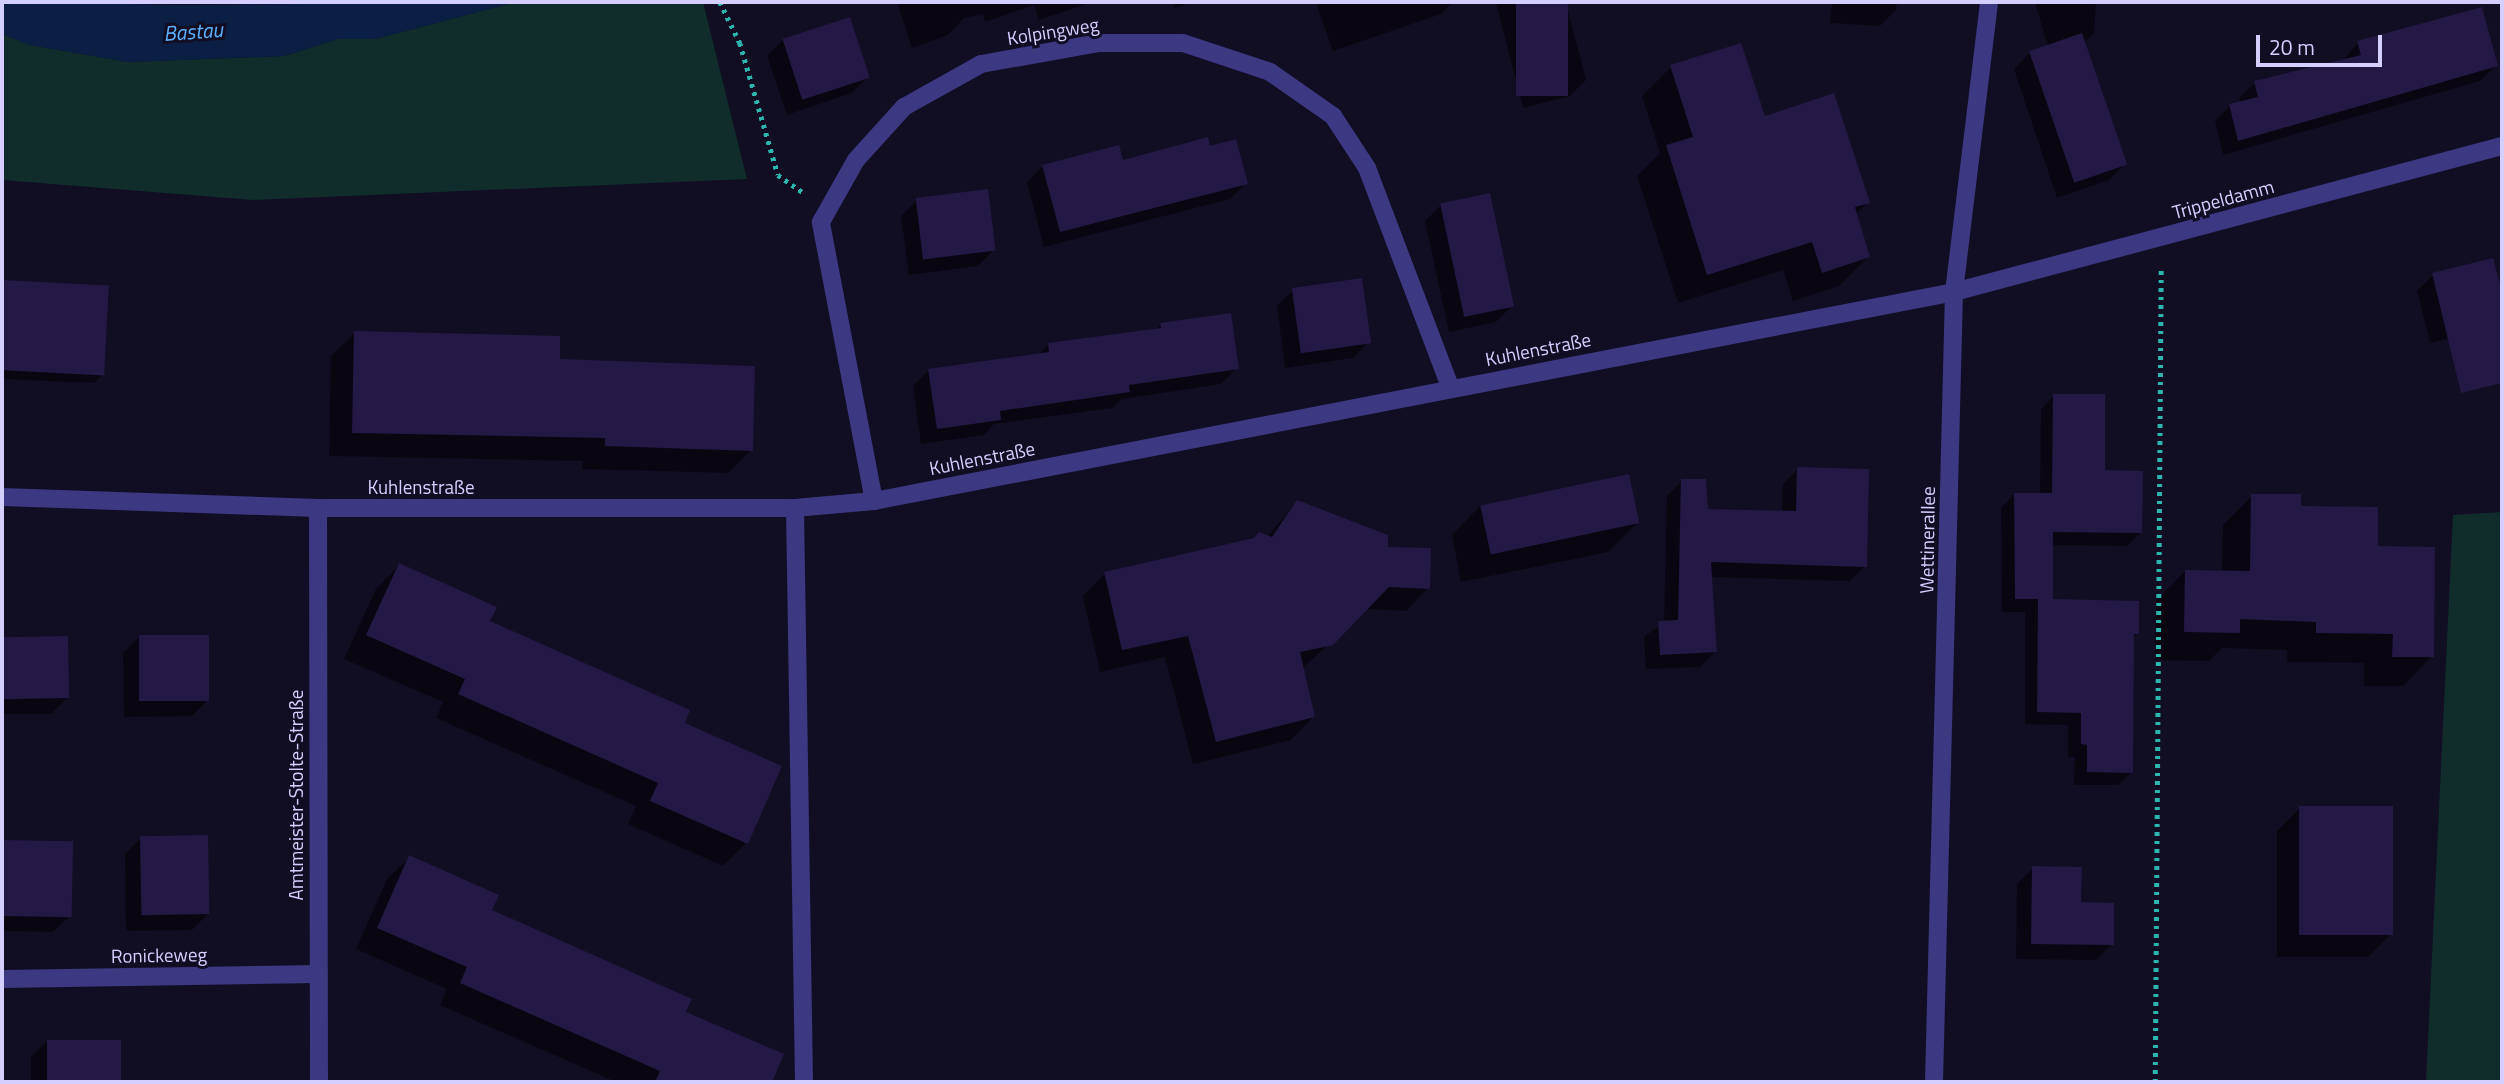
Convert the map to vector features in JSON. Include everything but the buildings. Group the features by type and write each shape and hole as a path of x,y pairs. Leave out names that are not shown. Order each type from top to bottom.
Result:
{"street":[{"name":"Wettinerallee","path":"1934,1082 1954,292 1989,2"},
{"name":"Kolpingweg","path":"874,501 821,222 827,203 856,160 904,107 981,64 1099,43 1183,43 1270,72 1334,116 1367,167 1450,387"},
{"name":"Trippeldamm","path":"1954,292 2502,146"},
{"name":"Kuhlenstraße","path":"2,497 318,508 795,508 874,501 1450,387 1954,292"},
{"name":"Amtmeister-Stolte-Straße","path":"318,508 319,1082"},
{"path":"795,508 804,1082"},
{"name":"Ronickeweg","path":"2,979 317,974"}],"path":[{"path":"720,2 740,43 778,174 792,187 827,203"},
{"path":"2155,1082 2161,237"}],"green space":[{"path":"516,2 703,2 747,179 253,200 2,180 2,34 30,45 128,62 284,56 338,39 375,39"},
{"path":"2502,512 2502,1082 2426,1082 2453,515"}],"water":[{"name":"Bastau","path":"2,2 187,5 516,2 375,39 338,39 284,56 128,62 30,45 2,34"}]}
